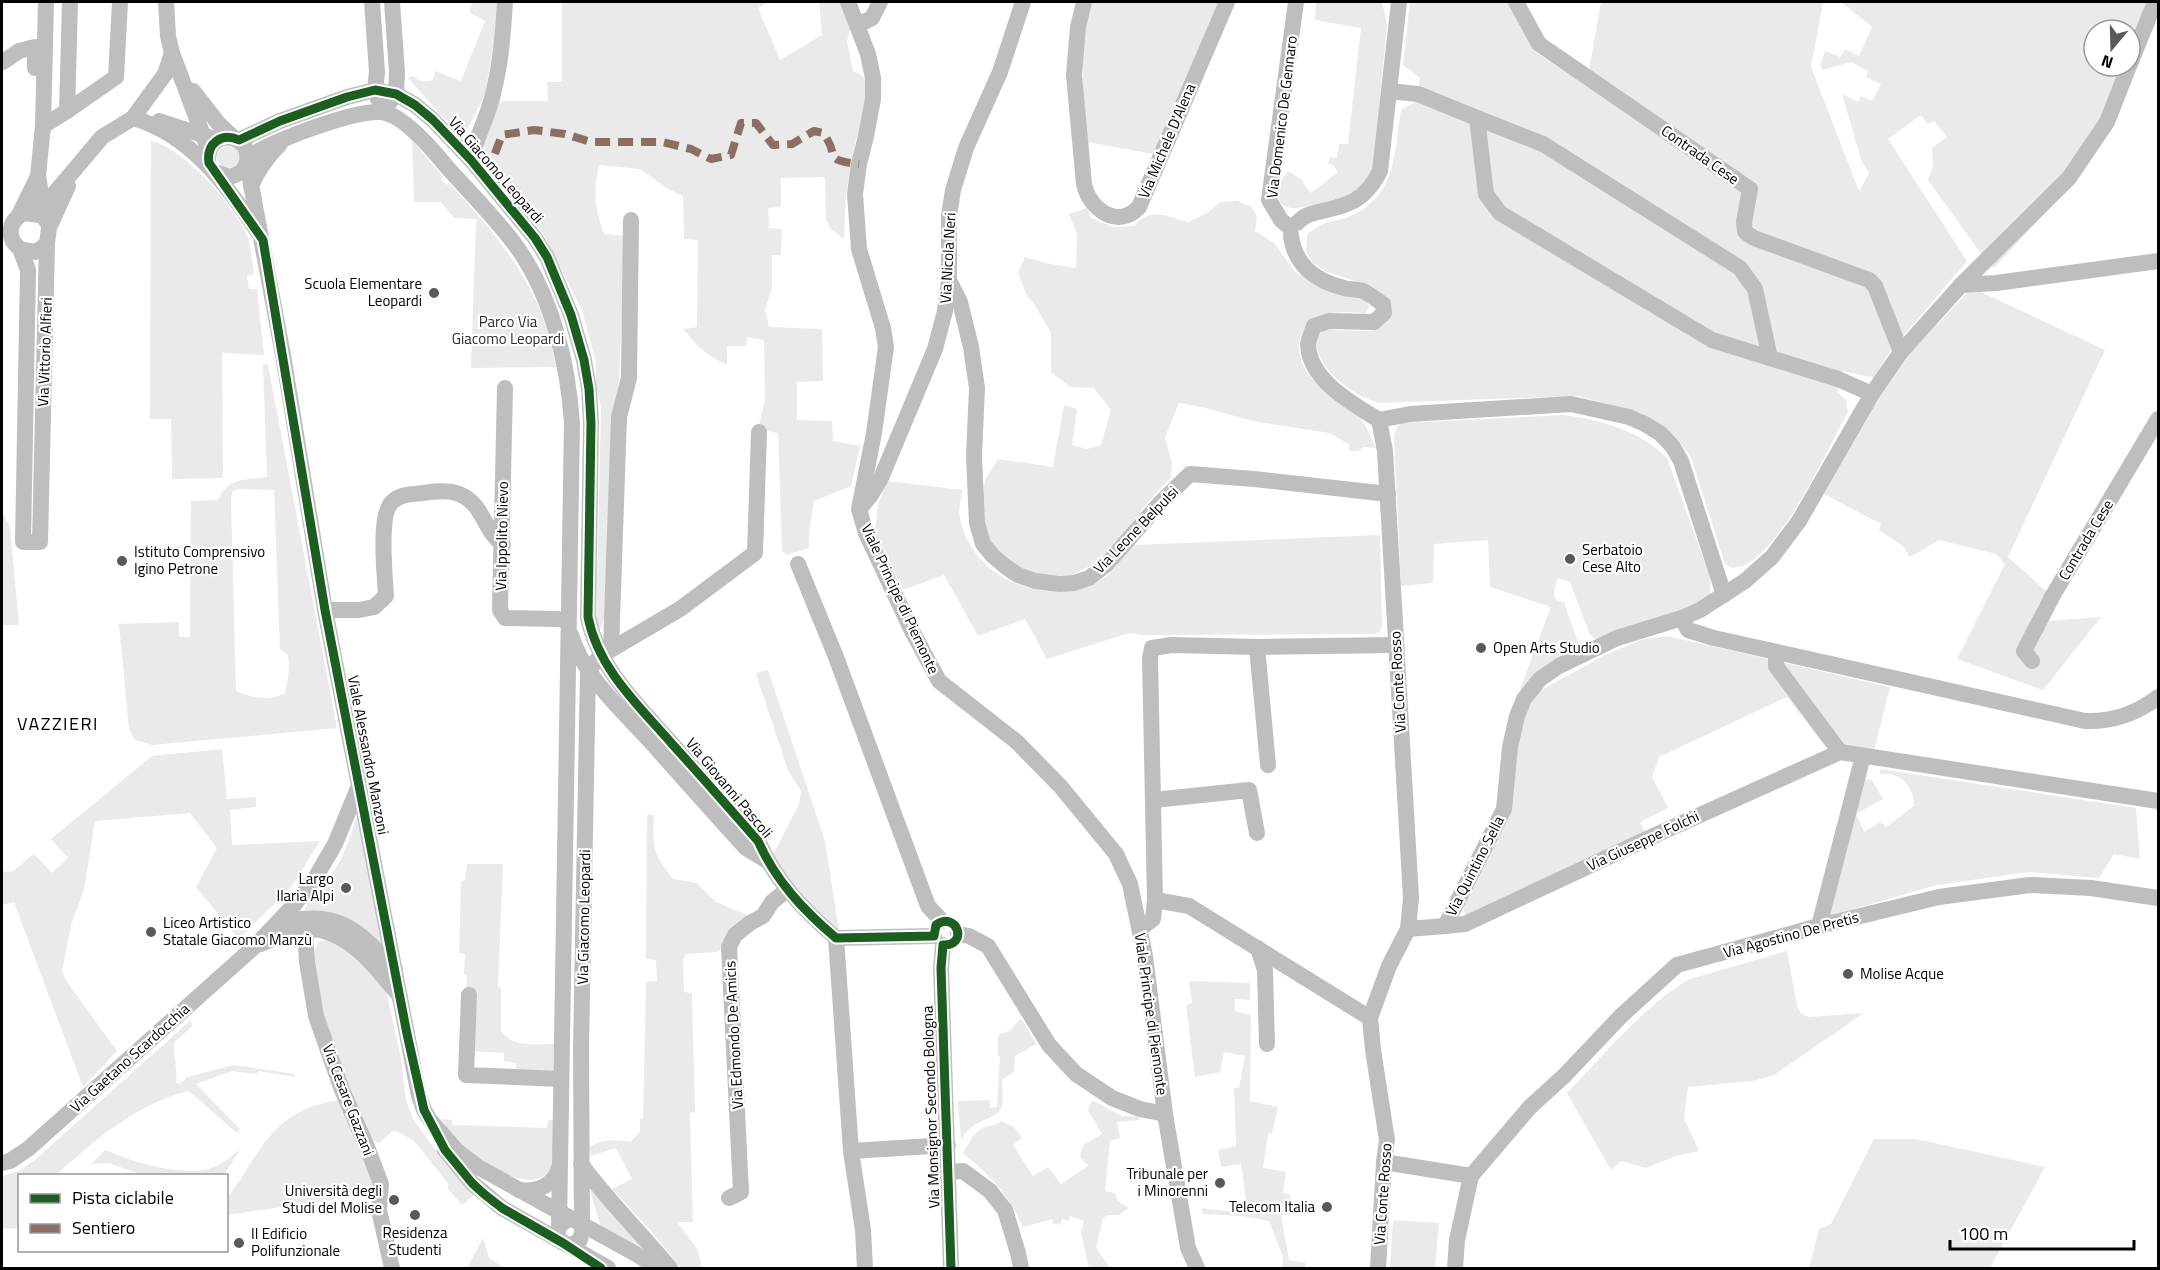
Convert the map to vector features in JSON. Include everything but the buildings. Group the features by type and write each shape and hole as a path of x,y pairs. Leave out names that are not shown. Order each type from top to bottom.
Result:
{"street":[{"name":"Via Vittorio Alfieri","path":"38,176 31,221 42,462 40,542 23,542 28,270 12,245 10,234 31,221 38,176 43,126 45,2"},
{"path":"67,111 70,2"},
{"path":"43,126 116,77 120,2"},
{"name":"Viale Alessandro Manzoni","path":"166,2 168,36 172,52 263,240"},
{"path":"372,2 377,72 375,90 382,112"},
{"path":"133,118 154,120 218,149 226,177 241,172 248,160 259,150 285,139 347,117 382,112 396,94 392,2"},
{"path":"471,160 475,141 493,96 501,54 505,2"},
{"name":"Viale Principe di Piemonte","path":"848,2 868,54 873,78 873,99 858,164 855,194 859,249 883,328 885,348 874,433 859,509 866,533 912,631 939,681 1017,742 1060,787 1116,854 1130,884 1145,956 1165,1114 1188,1248 1197,1269"},
{"path":"858,25 872,18 880,2"},
{"name":"Via Nicola Neri","path":"859,509 881,478 935,349 945,311 949,280 949,216 953,190 966,148 1000,72 1023,2"},
{"name":"Via Michele D'Alena","path":"1084,2 1078,27 1074,75 1084,184 1086,193 1100,210 1113,217 1124,217 1132,214 1139,207 1227,2"},
{"name":"Via Domenico De Gennaro","path":"1292,228 1281,220 1269,200 1296,2"},
{"name":"Contrada Cese","path":"1516,2 1539,44 1750,189 1744,222 1745,232 1754,238 1869,279 1875,286 1901,352"},
{"path":"2142,35 2155,2"},
{"path":"1398,4 1380,171 1372,187 1354,202 1307,215 1292,228 1292,247 1301,265 1314,277 1343,288 1362,291 1383,304 1384,313 1374,322 1329,321 1314,326 1308,342 1310,354 1323,378 1342,395 1379,420 1410,414 1571,404 1629,417 1645,424 1673,447 1681,461 1724,596"},
{"path":"376,45 395,44"},
{"name":"Via Vittorio Alfieri","path":"3,62 20,51 35,47 34,111 43,126"},
{"path":"31,221 102,137 133,118 165,74 172,52"},
{"name":"Viale Alessandro Manzoni","path":"182,75 218,123 218,149"},
{"path":"2125,78 2107,122 2069,178 1961,285 1901,352 1872,394 1799,521 1772,557 1724,596 1682,618 1688,630 1714,638 2085,721 2118,718 2138,711 2158,698"},
{"name":"Via Giacomo Leopardi","path":"218,149 302,112 347,97 375,90 396,94 415,105 445,133 471,160 520,219 547,258 571,315 584,360 591,423 588,617 591,633 606,652"},
{"path":"1389,91 1418,94 1543,144 1740,268 1755,289 1770,358"},
{"name":"Via Giacomo Leopardi","path":"382,112 407,126 430,147 519,251 551,317 570,391 572,423 559,1219"},
{"path":"133,118 218,149"},
{"path":"1477,118 1485,194 1500,213 1712,340 1838,379 1872,394"},
{"path":"430,147 445,133"},
{"path":"251,186 268,156 285,139"},
{"name":"Viale Alessandro Manzoni","path":"218,149 245,147 248,160 325,610 358,788 419,1095 424,1110 445,1150 472,1183 502,1208 608,1269"},
{"path":"12,245 35,252 31,221 76,168"},
{"path":"504,232 520,219"},
{"path":"606,652 619,417 629,378 631,220"},
{"path":"1961,285 1996,283 2158,261"},
{"name":"Via Leone Belpulsi","path":"949,280 960,302 971,347 977,388 974,456 977,524 983,544 993,556 1018,575 1035,581 1059,584 1074,583 1089,578 1106,565 1161,502 1190,474 1388,494"},
{"name":"Via Ippolito Nievo","path":"505,388 500,610 505,618 568,621"},
{"name":"Contrada Cese","path":"2032,662 2024,651 2053,595 2158,419"},
{"name":"Via Conte Rosso","path":"1378,1269 1387,1140 1372,1050 1370,1018 1389,966 1408,929 1411,898 1388,494 1385,451 1379,420"},
{"path":"572,423 591,423"},
{"path":"588,671 606,652 680,609 755,553 759,432"},
{"path":"25,461 42,462"},
{"path":"325,610 359,610 374,607 386,596 386,514 392,502 403,496 433,491 459,494 479,509 493,538 502,545"},
{"path":"798,564 844,678 940,934"},
{"name":"Via Quintino Sella","path":"1408,929 1445,926 1504,809 1510,747 1517,716 1524,699 1540,679 1559,666 1617,638 1682,618"},
{"name":"Via Giacomo Leopardi","path":"568,621 578,655 588,671 580,1226"},
{"path":"1140,929 1153,919 1155,900 1150,658 1152,648 1172,645 1257,647 1395,645"},
{"path":"1257,647 1268,765"},
{"name":"Via Giovanni Pascoli","path":"606,652 624,688 758,841 767,861 787,890 809,915 836,938"},
{"path":"1776,652 1776,666 1840,752 2158,801"},
{"name":"Via Giovanni Pascoli","path":"588,671 746,848 767,861"},
{"name":"Via Giuseppe Folchi","path":"1445,926 1465,924 1840,752"},
{"path":"1819,926 1863,756"},
{"name":"Via Gaetano Scardocchia","path":"2,1163 10,1161 28,1149 254,947 276,924 314,880 335,844 358,788"},
{"path":"1154,800 1249,790 1257,832"},
{"path":"564,876 584,876"},
{"name":"Via Agostino De Pretis","path":"1471,1176 1530,1107 1564,1076 1621,1016 1677,966 1819,926 1940,897 2030,885 2091,888 2158,898"},
{"name":"Via Edmondo De Amicis","path":"729,1198 741,1192 729,947 735,935 763,916 772,902 787,890"},
{"path":"1155,900 1189,906 1370,1018"},
{"name":"Via Gaetano Scardocchia","path":"254,947 318,917 333,920 348,927 361,936 395,969"},
{"path":"865,1269 863,1230 851,1151 836,938 940,934 953,923 958,934 969,936 988,946 1048,1045 1076,1074 1112,1098 1140,1109 1165,1114"},
{"name":"Via Gaetano Scardocchia","path":"276,924 303,925 336,935 351,944 400,996"},
{"name":"Via Cesare Gazzani","path":"303,925 316,1016 342,1090 381,1184 379,1210 392,1269"},
{"name":"Via Monsignor Secondo Bologna","path":"940,934 951,1269"},
{"path":"1258,948 1265,970 1267,1044"},
{"path":"563,977 582,978"},
{"path":"469,995 465,1075 561,1079"},
{"path":"562,1048 581,1048"},
{"name":"Viale Alessandro Manzoni","path":"430,1120 456,1150 478,1167 519,1190 559,1219 580,1226 636,1254 658,1269"},
{"name":"Via Monsignor Secondo Bologna","path":"851,1151 948,1145"},
{"path":"1384,1162 1471,1176 1457,1240 1455,1269"},
{"path":"519,1190 530,1191 546,1186 558,1174 560,1163"},
{"path":"581,1164 669,1269"},
{"path":"949,1172 963,1171 990,1191 1005,1210 1021,1269"},
{"path":"559,1219 557,1236 563,1243 570,1245 576,1243 581,1238 580,1226"}],"green space":[{"path":"473,2 497,2 495,36 485,94 464,136 440,114 408,78 412,76 422,81 430,81 433,80 435,71 461,81 485,21 469,12"},
{"path":"562,2 768,2 758,8 780,60 822,35 819,2 843,2 851,26 847,41 853,71 865,79 866,96 862,126 856,139 846,193 844,239 830,228 826,220 825,177 781,178 781,207 768,208 769,228 782,229 781,255 772,255 772,289 765,309 769,327 822,329 823,381 797,382 797,420 832,421 833,441 860,446 851,486 814,501 809,548 787,555 782,551 778,433 767,431 759,425 765,400 764,340 747,337 746,346 727,346 727,365 708,354 693,341 684,329 697,327 698,240 684,239 683,196 668,189 640,169 599,165 596,200 604,234 626,236 607,612 600,630 596,629 601,408 596,383 596,362 582,310 544,235 502,181 481,142 493,111 502,101 548,101 547,82 562,82"},
{"path":"1091,2 1219,2 1154,154 1087,142 1083,54"},
{"path":"1316,2 1382,2 1387,24 1373,170 1350,194 1320,203 1291,208 1280,202 1278,197 1279,186 1288,171 1304,181 1303,183 1311,193 1338,172 1333,165 1328,164 1330,157 1337,158 1339,144 1348,144 1361,28 1315,20"},
{"path":"1410,2 1507,2 1535,52 1741,187 1743,199 1738,238 1863,285 1870,291 1891,349 1874,378 1843,371 1837,392 1846,400 1848,412 1790,518 1760,554 1745,565 1732,568 1725,564 1691,457 1678,440 1641,413 1579,396 1379,403 1347,387 1337,379 1321,359 1316,337 1324,330 1372,331 1384,324 1391,311 1389,298 1373,287 1325,271 1312,262 1306,251 1307,235 1314,229 1325,223 1353,215 1378,196 1386,184 1394,156 1401,110 1415,102 1420,78 1403,65"},
{"path":"1601,2 1823,2 1811,67 1859,191 1869,174 1861,159 1842,94 1858,102 1861,96 1872,101 1881,84 1866,77 1868,71 1851,62 1823,70 1820,66 1825,51 1840,57 1845,49 1859,56 1872,27 1841,2 2158,2 2158,12 2142,52 2142,18 2082,18 2082,78 2132,78 2111,130 2074,182 1994,268 1982,255 1928,180 1933,166 1932,148 1947,137 1934,121 1928,124 1921,115 1888,139 1967,261 1898,342 1875,275 1759,232 1751,224 1757,186 1589,70"},
{"name":"Parco Via Giacomo Leopardi","path":"412,140 443,177 441,179 446,185 449,183 488,227 522,275 543,317 556,367 471,368 476,219 454,218 441,202 414,202"},
{"path":"151,141 177,154 204,177 237,217 250,245 254,274 247,276 249,289 257,289 264,355 222,353 223,478 172,479 171,419 150,419"},
{"path":"228,146 236,149 239,157 236,165 228,168 220,165 217,157 220,149"},
{"path":"1238,201 1253,208 1257,217 1255,231 1274,243 1295,272 1334,292 1365,300 1369,306 1366,313 1344,312 1316,317 1303,331 1299,352 1311,378 1359,416 1376,448 1364,447 1358,451 1349,451 1349,445 1330,433 1253,421 1179,403 1165,437 1172,464 1171,477 1146,504 1112,548 1090,566 1072,575 1033,574 1008,560 993,546 984,527 982,500 985,480 998,459 1053,467 1064,405 1077,409 1072,445 1087,449 1101,445 1111,410 1094,388 1070,387 1051,372 1051,333 1027,296 1018,273 1025,257 1076,268 1077,234 1069,214 1087,208 1091,218 1113,227 1134,226 1140,220 1153,215 1188,222 1207,213 1220,202"},
{"path":"1981,292 2105,350 2008,557 2046,591 2034,613 2049,621 2101,617 2043,690 1957,659 2005,564 1996,554 1939,540 1910,557 1903,546 1879,530 1881,524 1824,494 1880,397 1913,350 1967,293"},
{"path":"263,364 268,365 337,728 152,745 135,740 129,729 119,624 179,622 179,637 190,637 191,501 218,500 232,483 267,477","holes":["237,489 274,490 280,649 288,655 289,670 285,693 260,698 236,691 231,500 232,492"]},
{"path":"1564,415 1620,428 1645,441 1667,458 1710,577 1710,596 1699,604 1597,640 1590,635 1570,582 1558,578 1554,597 1564,602 1578,642 1576,650 1520,689 1551,607 1490,587 1488,540 1434,544 1433,583 1401,586 1394,435 1397,427 1402,423"},
{"path":"887,481 962,490 960,518 967,539 979,558 995,572 1014,583 1056,592 1078,589 1105,578 1134,545 1380,535 1382,625 1380,631 1375,634 1142,635 1129,633 1047,659 1025,619 978,636 944,575 903,590 875,531 878,505"},
{"path":"2,512 10,527 19,625 2,625"},
{"path":"1667,636 1890,687 1874,751 1824,745 1787,697 1659,757 1652,777 1668,808 1640,822 1646,835 1465,915 1462,903 1508,812 1518,733 1538,692 1605,655 1644,639"},
{"path":"768,670 825,841 839,930 834,931 771,859 799,804 801,791 788,770 757,677 756,673"},
{"path":"222,749 227,799 256,797 256,807 230,810 232,845 320,841 292,886 239,939 196,887 217,848 190,813 95,821 84,890 71,925 62,972 117,1051 83,1087 14,902 2,905 2,872 13,871 34,854 52,873 68,858 51,839 152,756"},
{"path":"1880,769 2136,808 2140,859 2114,854 2099,878 2028,872 1937,885 1826,917 1864,779 1872,780 1883,799 1856,814 1864,832 1880,822 1886,827 1914,806 1912,792 1905,782 1894,775 1880,774"},
{"path":"647,815 654,815 657,856 673,879 697,883 716,902 747,915 726,935 720,950 686,954 683,960 684,992 692,993 695,1112 690,1113 693,1222 677,1222 698,1250 702,1268 681,1268 653,1233 612,1189 632,1179 616,1148 591,1156 589,1147 609,1140 631,1142 640,1131 640,1119 643,1119 646,982 657,981 656,960 646,959"},
{"name":"Largo Ilaria Alpi","path":"357,816 384,946 304,911 337,866"},
{"path":"467,864 503,864 498,986 501,988 501,1030 505,1036 517,1042 554,1044 553,1076 516,1071 516,1063 504,1061 504,1053 472,1051 466,990 467,975 464,974 465,954 459,953 461,881 465,880"},
{"path":"325,940 339,943 386,990 401,1059 406,1100 413,1119 431,1144 475,1194 462,1205 448,1189 448,1183 414,1141 394,1130 379,1143 369,1139 325,1025 313,955 318,942"},
{"path":"1787,951 1797,1006 1801,1014 1809,1017 1864,1013 1774,1075 1753,1081 1688,1087 1684,1118 1699,1151 1676,1156 1646,1168 1621,1161 1611,1170 1567,1093 1641,1016 1690,979"},
{"path":"1189,981 1250,983 1250,1000 1235,999 1235,1011 1251,1015 1250,1101 1278,1107 1272,1133 1268,1134 1263,1168 1286,1172 1283,1193 1290,1194 1288,1214 1281,1215 1289,1260 1306,1263 1305,1268 1282,1268 1283,1256 1269,1221 1242,1216 1202,1214 1202,1208 1234,1212 1246,1201 1241,1164 1221,1167 1218,1150 1236,1146 1234,1088 1239,1088 1245,1056 1224,1052 1220,1072 1195,1077 1186,1005 1192,1003"},
{"path":"1021,1018 1036,1044 1015,1056 1014,1072 1002,1080 1002,1103 998,1113 971,1128 961,1140 958,1101 990,1100 990,1108 997,1107 1000,1057 998,1056 998,1035 1011,1030"},
{"path":"191,1020 192,1026 174,1043 176,1083 181,1084 187,1077 234,1065 294,1074 295,1077 259,1071 256,1074 232,1071 196,1084 240,1129 237,1133 189,1091 152,1104 117,1125 57,1174 18,1174 18,1228 2,1229 2,1176 21,1170"},
{"path":"340,1100 375,1185 372,1191 366,1195 228,1215 228,1201 231,1193 272,1134 294,1115 322,1103"},
{"path":"1092,1100 1122,1116 1140,1117 1139,1120 1117,1122 1120,1138 1110,1141 1105,1191 1115,1193 1118,1201 1129,1208 1119,1215 1108,1215 1103,1218 1096,1248 1110,1268 1089,1268 1081,1233 1084,1221 1070,1216 1068,1221 1062,1219 1060,1225 1052,1223 1053,1219 1023,1227 998,1186 963,1154 978,1131 1001,1121 1014,1127 1022,1138 1013,1145 1033,1176 1048,1167 1061,1184 1088,1166 1080,1157 1083,1145 1102,1134 1088,1110"},
{"path":"442,1119 452,1120 453,1125 547,1128 548,1120 553,1120 551,1167 539,1178 527,1180 513,1177 484,1162 471,1152 451,1133"},
{"path":"1874,1139 1916,1139 2045,1167 1990,1268 1809,1268 1819,1229 1831,1224"},
{"path":"240,1149 225,1174 140,1174 108,1163 91,1164 105,1150 156,1167 183,1171 208,1169 229,1158"},
{"path":"590,1191 592,1191 644,1248 601,1227"},
{"path":"1393,1220 1439,1223 1435,1268 1390,1268"},
{"path":"483,1238 489,1258 505,1268 467,1268"}],"marked path":[{"path":"481,172 494,156 502,135 534,130 565,134 591,142 662,142 691,149 711,159 731,155 741,123 756,123 773,145 792,144 814,131 823,133 836,158 840,161 859,164"}],"cycle path":[{"path":"601,1268 502,1208 484,1194 445,1150 424,1110 407,1034 325,610 263,240 209,163 210,150 216,141 226,138 239,140 280,121 347,97 375,90 396,94 415,105 433,120 471,160 535,238 547,257 571,315 584,360 589,389 591,423 588,617 601,654 622,686 758,841 773,869 791,894 836,938 934,936 936,925 943,922 950,922 957,930 956,940 951,944 943,945 941,968 951,1268"}],"place":[{"name":"Scuola Elementare Leopardi","path":"434,293"},
{"name":"Serbatoio Cese Alto","path":"1570,559"},
{"name":"Istituto Comprensivo Igino Petrone","path":"122,561"},
{"name":"Open Arts Studio","path":"1481,648"},
{"name":"Largo Ilaria Alpi","path":"346,888"},
{"name":"Liceo Artistico Statale Giacomo Manzù","path":"151,932"},
{"name":"Molise Acque","path":"1848,974"},
{"name":"Tribunale per i Minorenni","path":"1220,1183"},
{"name":"Università degli Studi del Molise","path":"394,1200"},
{"name":"Telecom Italia","path":"1327,1207"},
{"name":"Residenza Studenti","path":"415,1215"},
{"name":"II Edificio Polifunzionale","path":"239,1243"}],"district":[{"name":"VAZZIERI","path":"58,724"}]}
